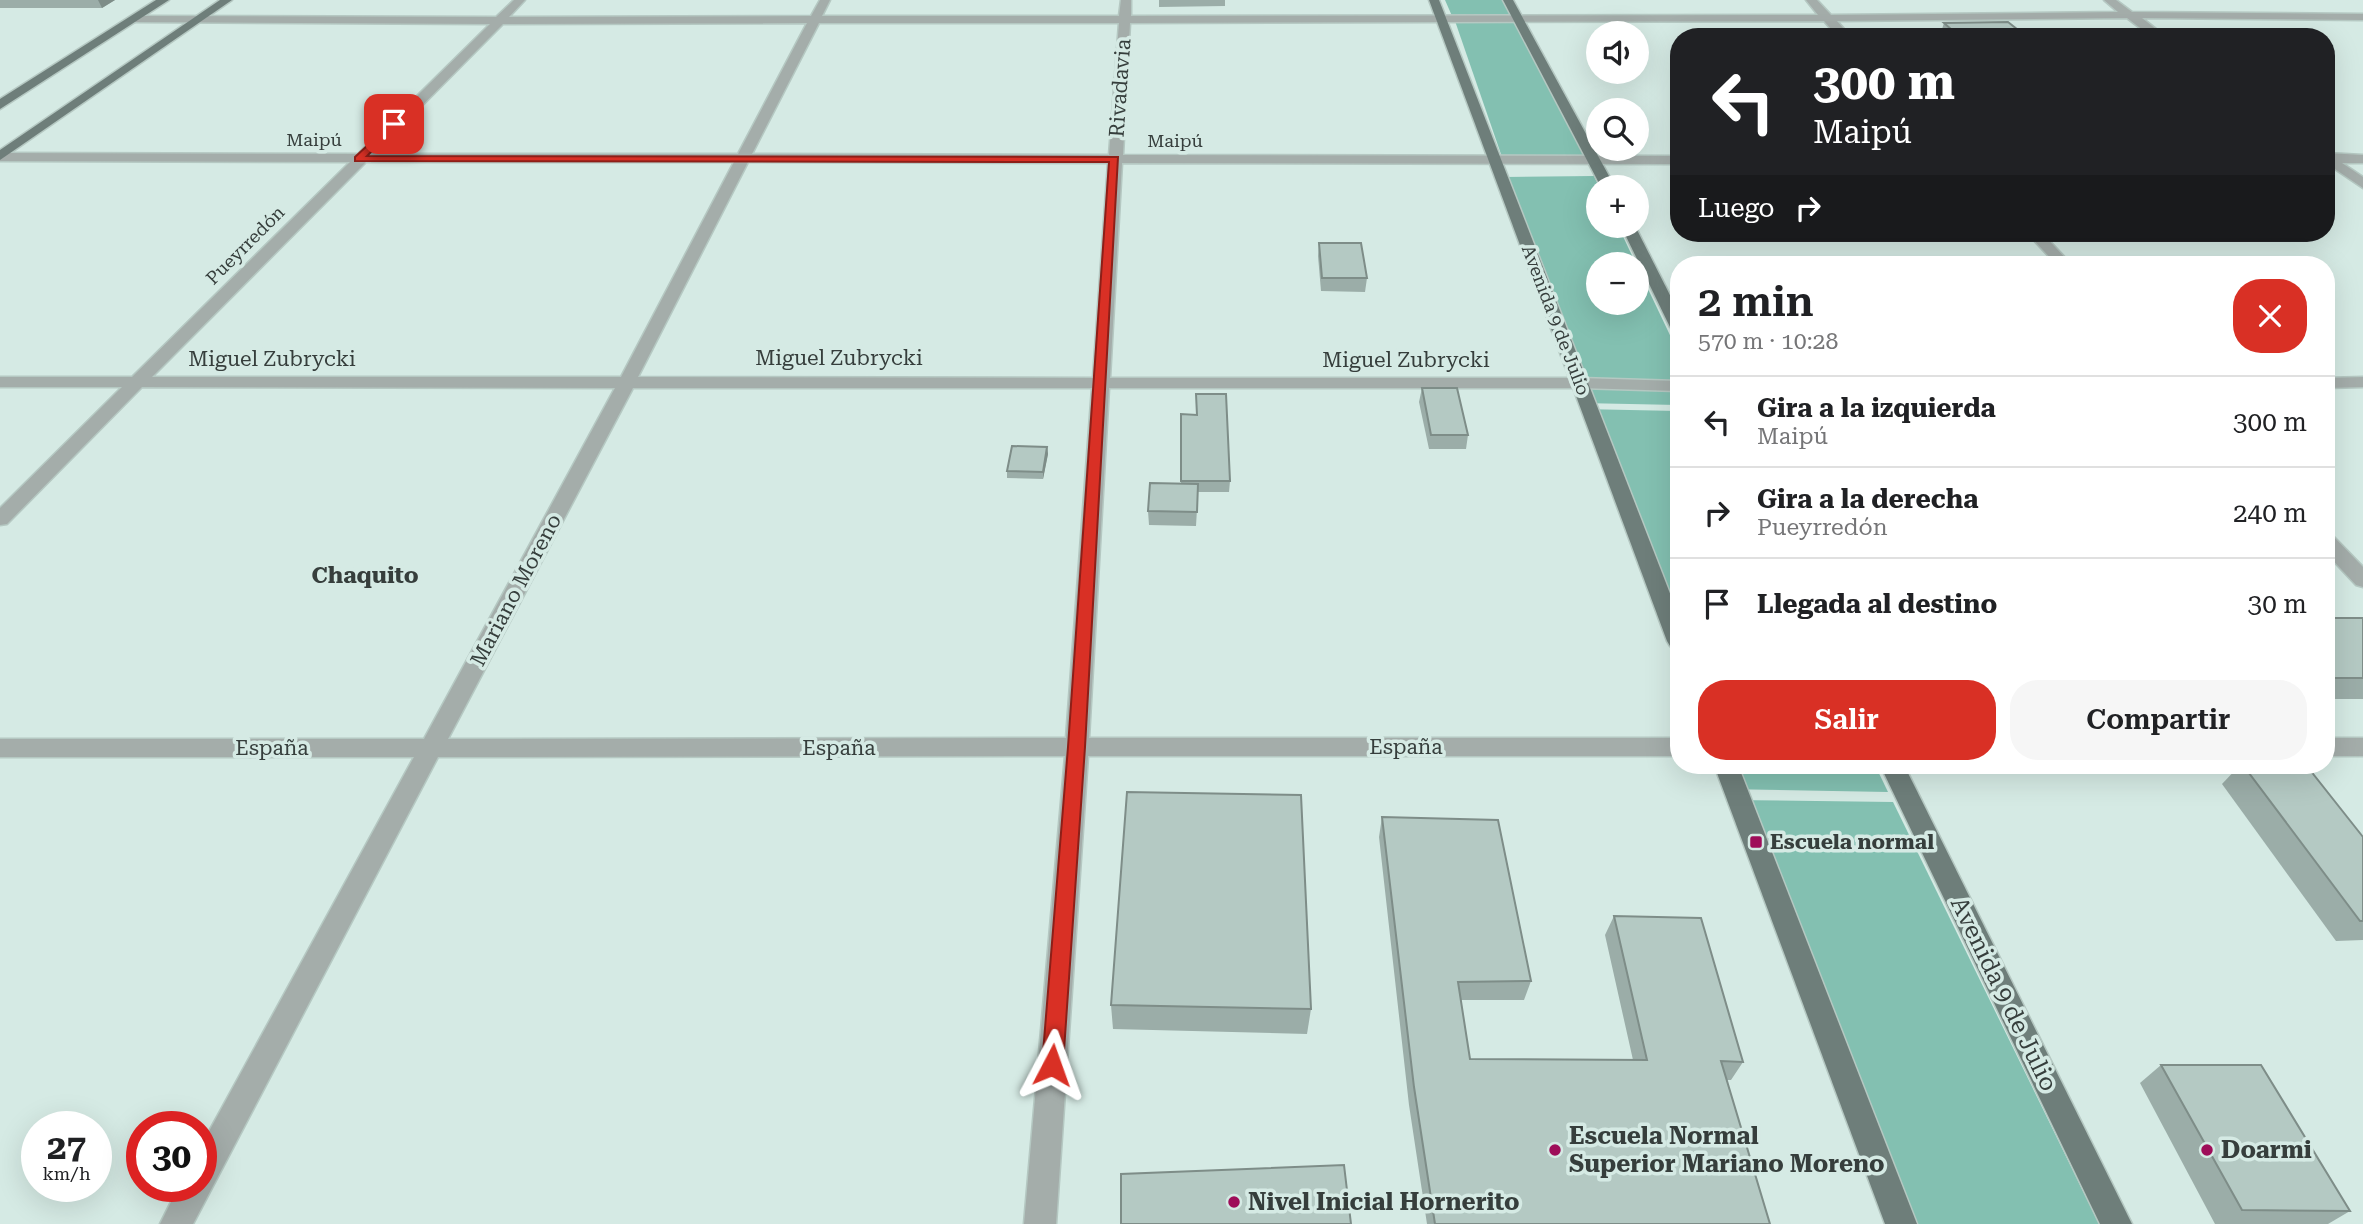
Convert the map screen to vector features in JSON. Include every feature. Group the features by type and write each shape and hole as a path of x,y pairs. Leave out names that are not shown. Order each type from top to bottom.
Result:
{"main road":[{"path":"0,105 164,0"},
{"path":"0,157 227,0"},
{"name":"Avenida 9 de Julio","path":"1434,0 1670,620"},
{"path":"1508,0 1586,144"},
{"path":"1634,238 1670,311"},
{"path":"1729,774 1901,1224"},
{"name":"Avenida 9 de Julio","path":"1896,774 2116,1224"}],"street":[{"name":"Pueyrredón","path":"0,519 520,0"},
{"name":"Mariano Moreno","path":"217,1147 628,380 825,0"},
{"path":"1811,0 1836,28"},
{"path":"2109,0 2148,28"},
{"path":"135,19 813,20 1125,10 1441,19 2130,15 2363,17"},
{"name":"Rivadavia","path":"1040,1224 1077,747 1125,10"},
{"name":"Maipú","path":"0,157 1586,160"},
{"path":"2335,158 2363,159"},
{"name":"Maipú","path":"1649,160 1670,160"},
{"path":"2335,164 2363,184"},
{"path":"2043,242 2056,256"},
{"name":"Miguel Zubrycki","path":"0,382 628,380 1580,383 1670,386"},
{"path":"2335,383 2363,382"},
{"path":"2335,550 2363,580"},
{"name":"España","path":"0,748 1670,747"},
{"path":"2335,747 2363,747"},
{"path":"176,1224 188,1202"}],"green space":[{"path":"1445,0 1508,0 1516,16 1452,16"},
{"path":"1455,21 1519,21 1586,150 1586,156 1502,157"},
{"path":"1586,176 1586,238 1624,238 1630,252 1586,252 1586,315 1649,315 1649,291 1670,335 1670,405 1581,403 1504,177"},
{"path":"1581,409 1670,411 1670,648"},
{"path":"1717,774 1879,774 1888,792 1723,789"},
{"path":"1729,800 1893,802 2099,1224 1888,1224"}],"building":[{"path":"2008,22 2016,28 1950,28 1944,23"},
{"path":"1319,243 1361,243 1367,278 1322,278"},
{"path":"1422,388 1457,388 1468,435 1431,435"},
{"path":"1196,394 1226,394 1230,481 1181,481 1181,414 1197,415"},
{"path":"1012,446 1047,447 1043,472 1007,471"},
{"path":"1150,483 1198,484 1197,512 1148,511"},
{"path":"2335,618 2363,618 2363,678 2335,678"},
{"path":"2250,774 2313,774 2363,837 2363,921 2360,921"},
{"path":"1127,792 1301,795 1311,1009 1111,1005"},
{"path":"1382,817 1498,820 1531,981 1458,982 1470,1059 1647,1060 1614,916 1701,918 1743,1062 1721,1061 1770,1224 1435,1224 1414,1087"},
{"path":"2161,1065 2261,1065 2350,1211 2242,1210"},
{"name":"Nivel Inicial Hornerito","path":"1344,1165 1351,1224 1121,1224 1121,1174"}],"place":[{"name":"Escuela normal","path":"1756,842"},
{"name":"Escuela Normal Superior Mariano Moreno","path":"1555,1150"},
{"name":"Doarmi","path":"2207,1150"},
{"name":"Nivel Inicial Hornerito","path":"1234,1202"}],"district":[{"name":"Chaquito","path":"365,575"}],"route":[{"path":"394,124 358,159 1114,159 1077,747 1052,1065"}]}
